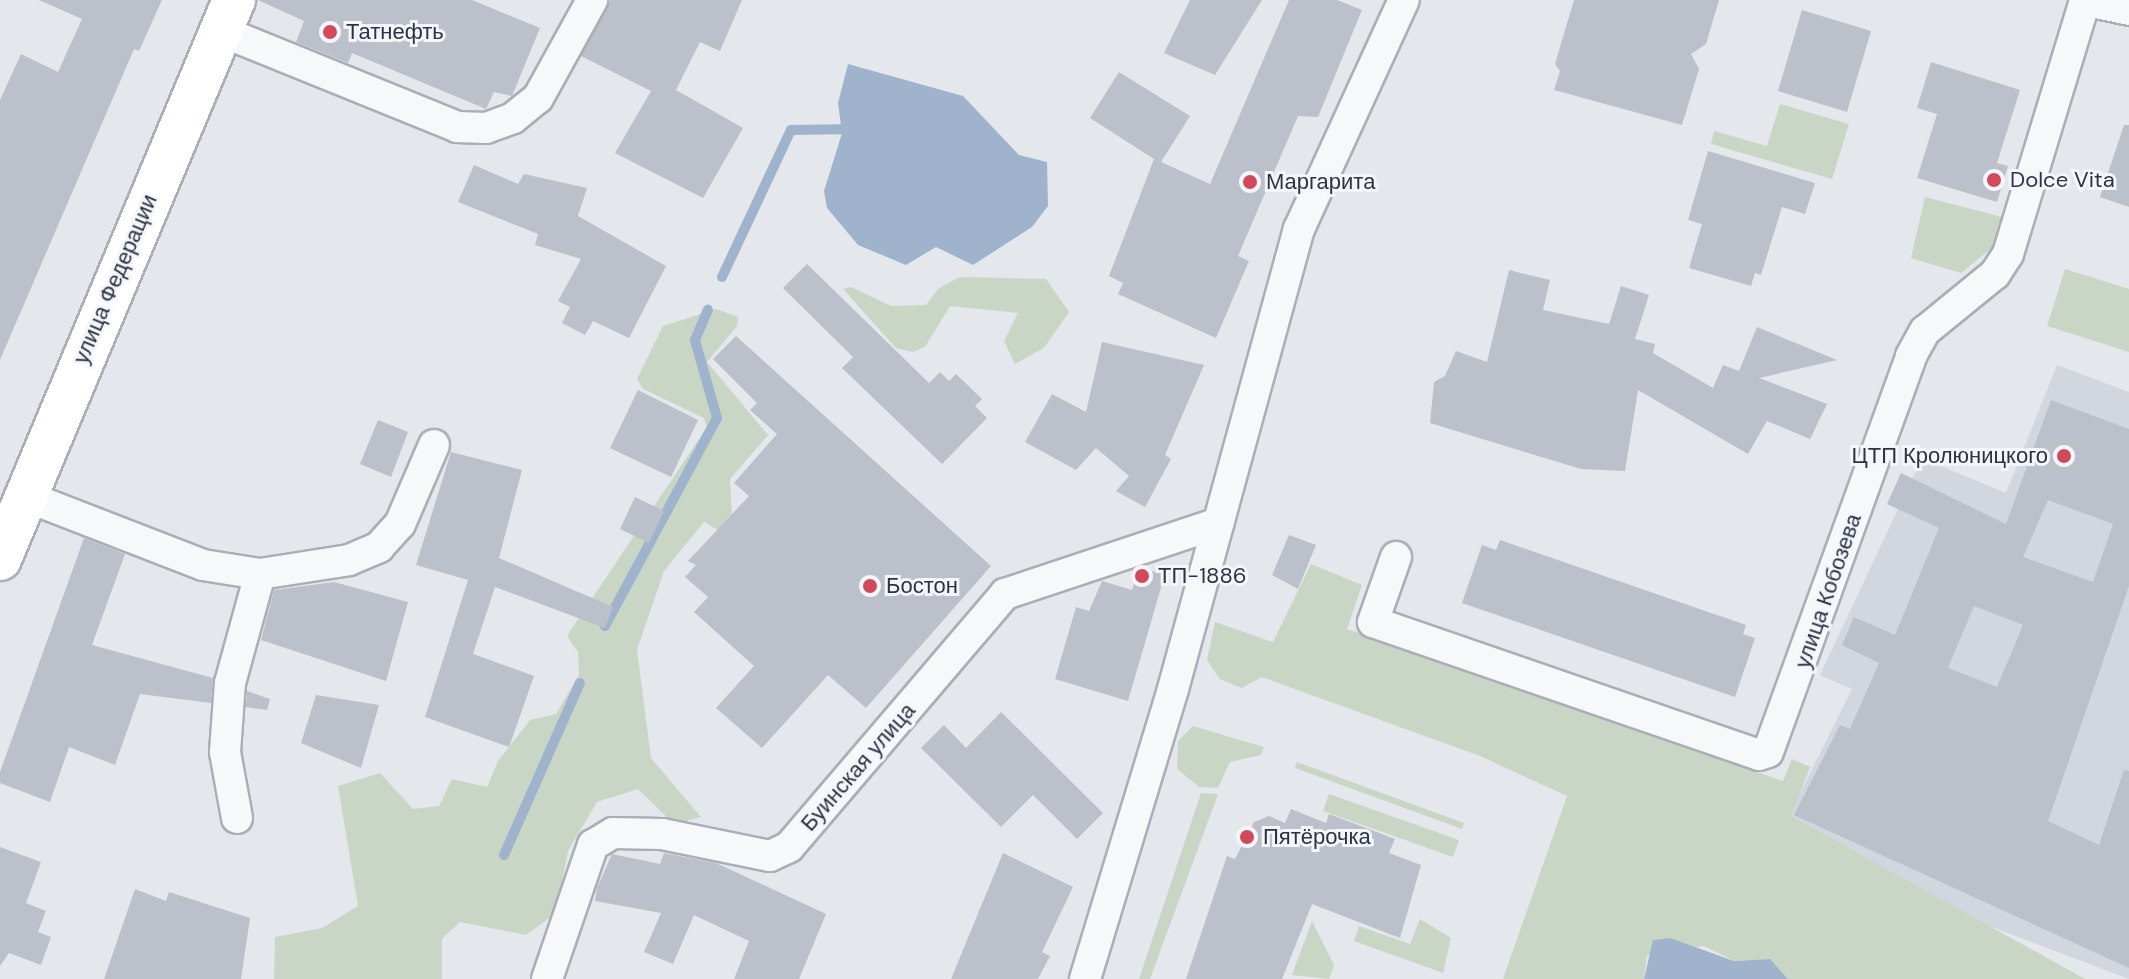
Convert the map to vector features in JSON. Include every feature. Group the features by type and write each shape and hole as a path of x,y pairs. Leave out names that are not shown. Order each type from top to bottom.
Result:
{"main road":[{"name":"улица Федерации","path":"0,559 228,16"}],"street":[{"path":"228,16 429,116 457,127 486,128 513,118 538,98 562,63 592,0"},
{"path":"1085,979 1218,523 1299,229 1404,0"},
{"name":"улица Кобозева","path":"1396,557 1373,622 1759,755 1768,752 1911,356 1925,331 1995,274 2008,254 2085,0"},
{"path":"2097,0 2129,7"},
{"path":"25,496 203,565 260,574 349,560 379,547 400,524 434,445"},
{"name":"Буинская улица","path":"547,979 593,845 613,833 662,834 770,856 789,847 1005,594 1218,523"},
{"path":"237,818 225,752 230,683 260,574"}],"shaded area":[{"path":"2057,365 2129,392 2129,979 1955,913 1784,825 1852,689 1820,675 1922,458 2006,493"}],"green space":[{"path":"1780,104 1849,124 1832,179 1711,144 1714,131 1767,146"},
{"path":"1925,197 2002,217 1993,247 1961,273 1911,258"},
{"path":"2065,269 2129,289 2129,352 2047,326"},
{"path":"960,277 1046,279 1069,312 1044,348 1015,364 1004,341 1018,313 950,306 925,347 912,352 896,348 843,289 851,287 891,306 926,305 939,288"},
{"path":"716,309 738,317 737,326 707,362 768,435 730,479 732,517 720,531 704,522 664,571 637,650 651,758 701,817 674,824 638,789 597,802 568,851 556,913 526,935 460,922 442,939 442,979 274,979 275,937 322,928 358,906 338,786 380,773 413,809 439,806 452,779 487,787 498,761 530,720 556,714 579,675 578,652 567,636 707,427 704,418 643,389 637,379 663,326"},
{"path":"1311,564 1362,585 1347,629 1783,781 1792,759 1810,767 1791,816 2085,979 1788,979 1770,959 1734,961 1704,946 1647,955 1644,979 1503,979 1567,796 1480,756 1262,677 1241,688 1220,679 1207,660 1215,622 1273,642"},
{"path":"1193,726 1264,747 1261,755 1230,762 1218,788 1199,787 1177,769 1178,741"},
{"path":"1297,762 1464,823 1462,829 1295,768"},
{"path":"1201,793 1218,794 1150,979 1139,979"},
{"path":"1329,794 1459,840 1453,857 1323,811"},
{"path":"1420,919 1451,938 1443,973 1354,941 1359,926 1410,944"},
{"path":"1312,921 1334,965 1329,979 1292,975"}],"water":[{"path":"848,64 963,96 1019,155 1047,162 1048,206 1032,227 973,265 936,247 906,265 858,245 827,208 824,191 842,133 838,103"},
{"path":"1670,938 1734,961 1770,959 1788,979 1644,979 1653,940"}],"building":[{"path":"39,0 162,0 139,51 134,49 0,360 0,100 21,54 58,72 82,19"},
{"path":"258,0 472,0 540,28 512,96 494,92 486,109 352,53 348,63 296,42 304,21"},
{"path":"610,0 742,0 720,51 700,42 676,90 743,128 703,198 615,153 651,91 581,56"},
{"path":"1190,0 1262,0 1215,75 1164,53"},
{"path":"1289,0 1337,0 1362,10 1318,117 1298,116 1238,256 1249,261 1216,338 1118,294 1123,283 1109,276 1154,159 1090,118 1119,72 1190,116 1161,162 1210,184"},
{"path":"1574,0 1719,0 1706,44 1691,54 1699,69 1682,125 1554,90 1560,71 1555,64"},
{"path":"1802,10 1871,31 1847,112 1778,91"},
{"path":"1931,62 2020,90 1997,163 2008,166 1997,202 1917,178 1937,114 1917,108"},
{"path":"2124,125 2129,125 2129,207 2100,197"},
{"path":"1708,151 1815,183 1805,214 1782,207 1761,275 1755,273 1751,286 1689,268 1702,224 1688,220"},
{"path":"474,165 518,184 524,174 587,188 578,216 666,266 629,338 593,321 585,335 562,323 570,307 558,301 581,259 535,245 538,234 458,202"},
{"path":"807,264 929,383 940,372 949,381 956,374 982,399 975,406 987,418 942,464 842,368 853,357 783,288"},
{"path":"1509,270 1550,280 1543,310 1609,324 1621,286 1649,295 1635,339 1655,344 1653,353 1713,388 1723,365 1739,371 1757,327 1837,360 1759,378 1827,404 1810,439 1767,421 1748,454 1638,390 1625,471 1581,469 1430,423 1434,382 1445,376 1456,351 1487,362"},
{"path":"736,336 991,566 866,708 828,675 762,748 716,708 754,666 694,612 708,597 685,577 696,565 688,561 749,496 734,483 777,434 750,410 757,403 713,359"},
{"path":"1102,342 1204,365 1165,455 1171,459 1145,507 1116,491 1129,476 1096,448 1076,470 1025,442 1052,394 1086,412"},
{"path":"638,390 698,420 671,477 610,448"},
{"path":"2051,400 2129,429 2129,586 2048,821 2099,845 2124,770 2129,771 2129,968 1794,815 1840,725 1850,729 1879,663 1842,645 1854,617 1895,635 1939,528 1887,504 1901,473 2006,524","holes":["2048,500 2113,524 2093,582 2023,557","1974,606 2023,625 1997,687 1948,668"]},
{"path":"378,420 408,432 391,477 360,464"},
{"path":"451,452 522,470 499,558 613,607 605,628 495,587 473,654 534,676 509,747 425,717 468,580 416,565"},
{"path":"635,497 664,511 649,543 620,529"},
{"path":"1289,535 1316,545 1298,589 1272,575"},
{"path":"84,538 125,554 92,645 213,678 211,703 140,694 115,765 69,747 50,802 0,783 0,772"},
{"path":"1500,540 1746,625 1743,634 1755,638 1735,697 1462,603 1482,545 1496,550"},
{"path":"1139,568 1165,574 1128,701 1055,679 1076,607 1089,611 1102,581 1132,590"},
{"path":"334,582 408,602 386,681 261,640 274,590"},
{"path":"247,691 270,699 267,710 246,707"},
{"path":"316,695 379,705 361,768 301,743"},
{"path":"1001,712 1103,813 1077,839 1033,795 1001,827 921,748 944,725 966,748"},
{"path":"1291,809 1326,823 1329,814 1395,839 1389,853 1421,865 1400,938 1312,904 1282,979 1186,979 1227,856 1235,859 1254,822 1269,816 1285,823"},
{"path":"0,847 41,862 26,903 46,911 38,932 51,937 41,965 9,953 0,966"},
{"path":"664,853 716,863 826,914 799,979 734,979 749,941 694,915 673,964 644,952 661,913 595,901 597,888 612,854 660,864"},
{"path":"1003,853 1073,887 1042,952 1050,956 1038,979 951,979"},
{"path":"135,889 166,901 169,892 250,918 241,979 104,979"}],"waterway":[{"path":"722,277 791,130 855,129"},
{"path":"605,626 717,418 695,340 708,310"},
{"path":"504,855 580,683"}],"place":[{"name":"Татнефть","path":"330,32"},
{"name":"Dolce Vita","path":"1994,180"},
{"name":"Маргарита","path":"1250,182"},
{"name":"ЦТП Кролюницкого","path":"2064,456"},
{"name":"ТП-1886","path":"1142,576"},
{"name":"Бостон","path":"870,586"},
{"name":"Пятёрочка","path":"1247,837"}]}
